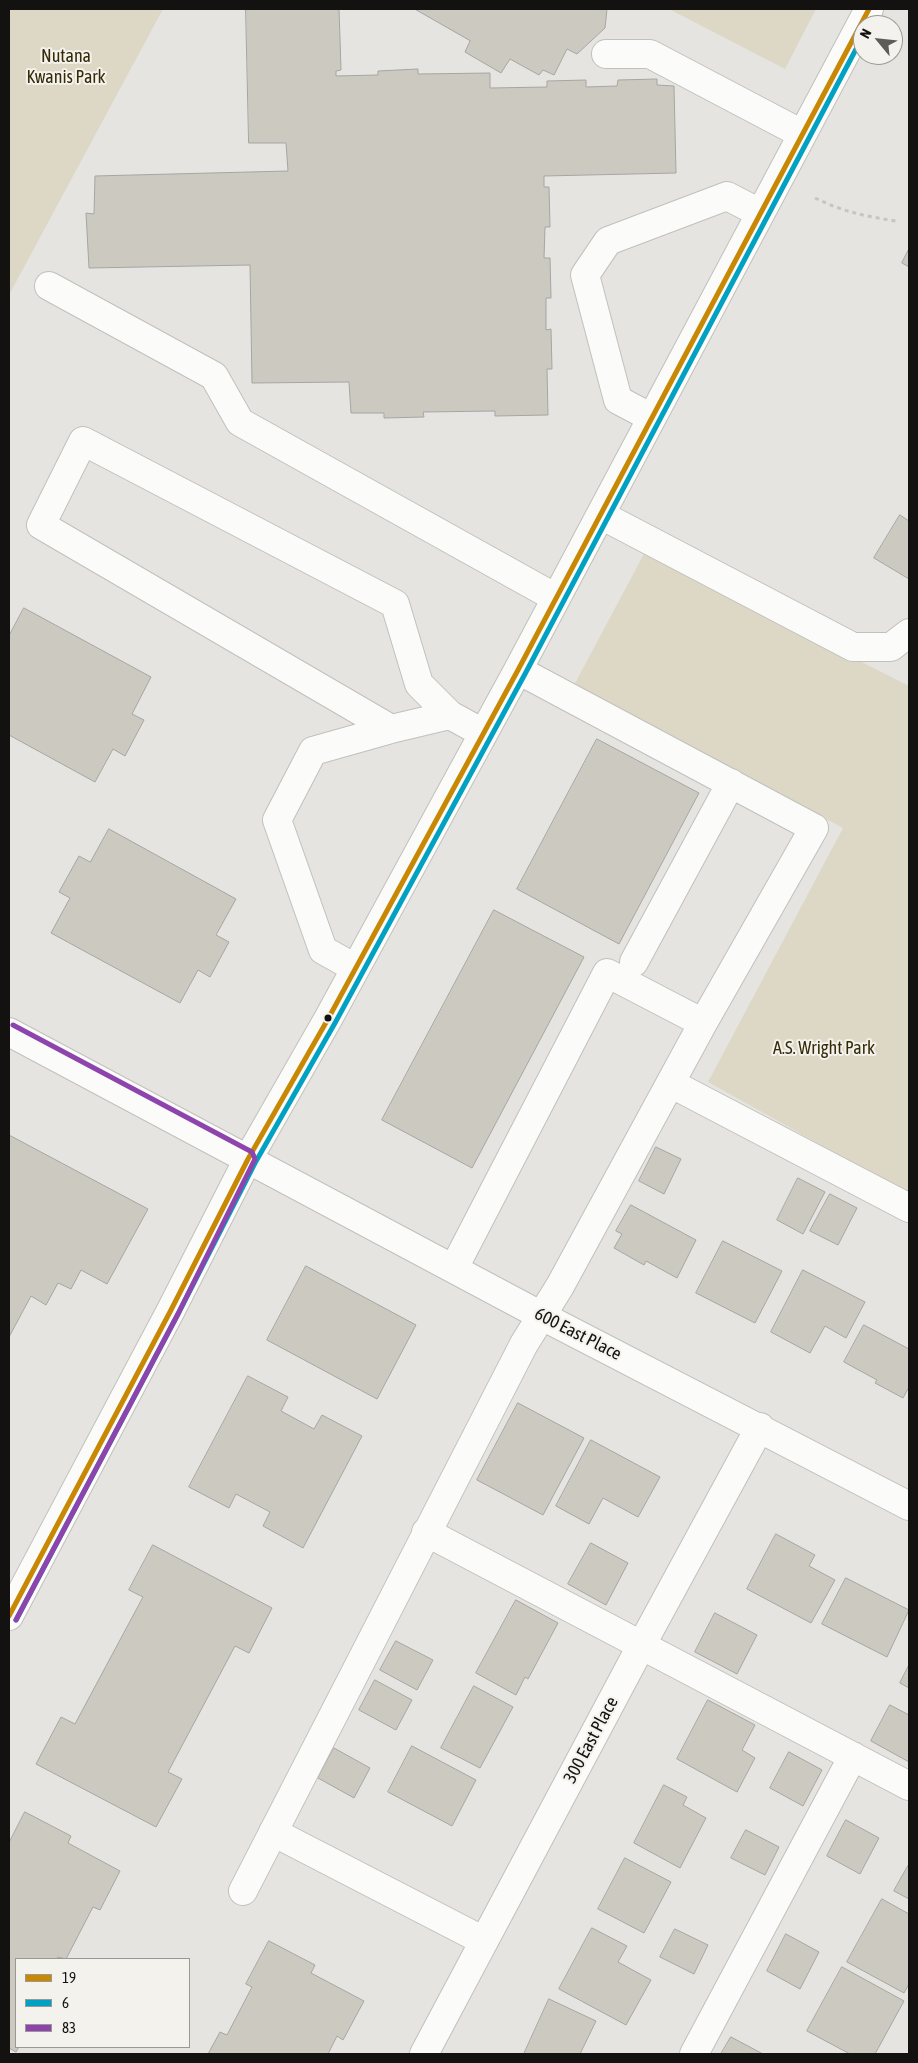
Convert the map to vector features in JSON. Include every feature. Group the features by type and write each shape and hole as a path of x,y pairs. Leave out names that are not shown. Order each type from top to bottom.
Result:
{"street":[{"path":"9,1616 171,1310 248,1159 518,670 868,9"},
{"path":"606,54 650,54 802,134"},
{"path":"652,418 618,400 585,274 608,241 727,196 760,214"},
{"path":"49,286 214,376 240,422 556,598"},
{"path":"391,729 41,525 83,441 395,604 419,684 450,715 484,733"},
{"path":"601,515 853,647 891,647 909,633"},
{"path":"243,1891 490,1406 540,1315 560,1286 672,1084 703,1024 814,828 518,670"},
{"path":"355,968 323,950 277,820 313,751 450,715"},
{"path":"634,962 731,783"},
{"path":"454,1268 607,973 703,1024"},
{"name":"600 East Place","path":"9,1032 540,1315 760,1427 909,1506"},
{"path":"672,1084 909,1208"},
{"name":"300 East Place","path":"424,2054 760,1427"},
{"path":"426,1532 909,1786"},
{"path":"694,2054 852,1756"},
{"path":"273,1832 484,1941"}],"path":[{"path":"815,198 839,210 896,221"}],"green space":[{"name":"Nutana Kwanis Park","path":"9,9 163,9 9,295"},
{"path":"669,9 816,9 785,69"},
{"name":"A.S. Wright Park","path":"645,552 909,686 909,1194 708,1082 843,828 574,685"}],"building":[{"path":"246,9 339,9 341,70 336,71 336,76 378,75 378,71 418,69 418,74 490,73 490,88 547,87 547,81 586,80 586,87 617,86 618,80 657,79 657,85 674,86 676,173 544,176 544,187 549,187 550,227 545,227 544,258 550,258 551,298 546,298 546,330 551,329 552,369 547,369 548,415 495,416 495,411 423,412 424,417 384,418 384,413 351,413 349,382 252,383 250,265 89,268 86,213 94,214 95,176 288,171 286,143 249,143"},
{"path":"415,9 607,9 605,28 577,54 567,49 554,75 543,70 539,75 510,59 501,73 465,52 470,41"},
{"path":"909,249 909,267 902,263"},
{"path":"900,515 909,521 909,579 874,558"},
{"path":"24,608 151,677 132,714 144,720 125,756 113,749 95,782 9,735 9,636"},
{"path":"597,739 699,793 619,944 517,889"},
{"path":"109,829 236,899 216,935 229,942 210,977 198,970 180,1003 51,933 70,898 59,892 79,856 90,862"},
{"path":"494,910 584,957 472,1168 382,1120"},
{"path":"9,1135 148,1209 107,1284 81,1270 71,1289 58,1283 46,1305 31,1296 9,1337"},
{"path":"656,1147 681,1159 664,1194 639,1181"},
{"path":"798,1178 825,1192 803,1234 777,1220"},
{"path":"830,1194 857,1208 838,1245 810,1231"},
{"path":"631,1205 696,1240 677,1278 646,1261 644,1265 614,1248 622,1234 616,1231"},
{"path":"723,1241 782,1271 755,1323 696,1293"},
{"path":"306,1266 416,1325 377,1399 267,1340"},
{"path":"803,1270 865,1302 846,1338 825,1326 810,1353 771,1332"},
{"path":"864,1325 909,1349 909,1387 903,1398 875,1383 877,1380 844,1362"},
{"path":"248,1376 288,1397 281,1411 314,1429 322,1415 362,1436 303,1548 263,1526 270,1512 236,1494 229,1508 189,1487"},
{"path":"518,1403 584,1438 543,1515 477,1480"},
{"path":"591,1440 660,1477 638,1517 603,1498 589,1524 556,1506"},
{"path":"776,1534 815,1555 809,1566 835,1580 811,1623 747,1589"},
{"path":"591,1543 628,1563 606,1605 568,1584"},
{"path":"153,1545 272,1608 249,1653 235,1646 168,1772 182,1779 156,1827 36,1764 61,1717 75,1724 143,1597 129,1590"},
{"path":"846,1578 909,1610 887,1657 822,1624"},
{"path":"516,1600 558,1623 528,1679 525,1677 516,1695 476,1673"},
{"path":"715,1613 757,1635 737,1674 695,1652"},
{"path":"396,1641 433,1660 417,1690 380,1670"},
{"path":"909,1665 909,1688 900,1683"},
{"path":"375,1680 412,1700 396,1730 359,1710"},
{"path":"474,1686 513,1707 480,1768 441,1748"},
{"path":"708,1700 755,1725 742,1750 755,1758 737,1792 677,1759"},
{"path":"890,1705 909,1715 909,1762 871,1741"},
{"path":"412,1746 476,1780 452,1826 388,1792"},
{"path":"334,1748 370,1768 354,1798 318,1778"},
{"path":"789,1752 822,1770 803,1806 770,1788"},
{"path":"664,1785 687,1797 683,1805 706,1818 680,1868 634,1843"},
{"path":"25,1812 71,1836 68,1843 120,1871 100,1910 93,1907 67,1958 15,1958 15,2048 18,2048 16,2052 9,2048 9,1843"},
{"path":"846,1820 879,1838 860,1874 827,1856"},
{"path":"746,1830 779,1847 765,1875 731,1858"},
{"path":"625,1858 671,1882 644,1933 598,1909"},
{"path":"909,1864 909,1899 894,1891"},
{"path":"882,1899 909,1914 909,1984 904,1993 847,1962"},
{"path":"592,1928 627,1946 618,1962 651,1980 626,2025 559,1989"},
{"path":"675,1929 708,1945 694,1974 660,1957"},
{"path":"786,1934 819,1952 800,1989 767,1971"},
{"path":"269,1941 315,1965 311,1973 364,2001 343,2040 337,2036 328,2054 208,2054 220,2032 227,2035 252,1987 246,1984"},
{"path":"842,1967 904,2001 875,2054 850,2054 807,2031"},
{"path":"549,1999 596,2021 580,2054 524,2054"},
{"path":"731,2037 763,2054 721,2054"}],"transit line":[{"name":"19","path":"9,1616 171,1310 248,1159 328,1019 518,670 869,9"},
{"name":"6","path":"16,1620 178,1314 255,1163 335,1023 525,674 853,55"},
{"name":"83","path":"13,1025 252,1152 255,1159 178,1314 16,1620"}]}
